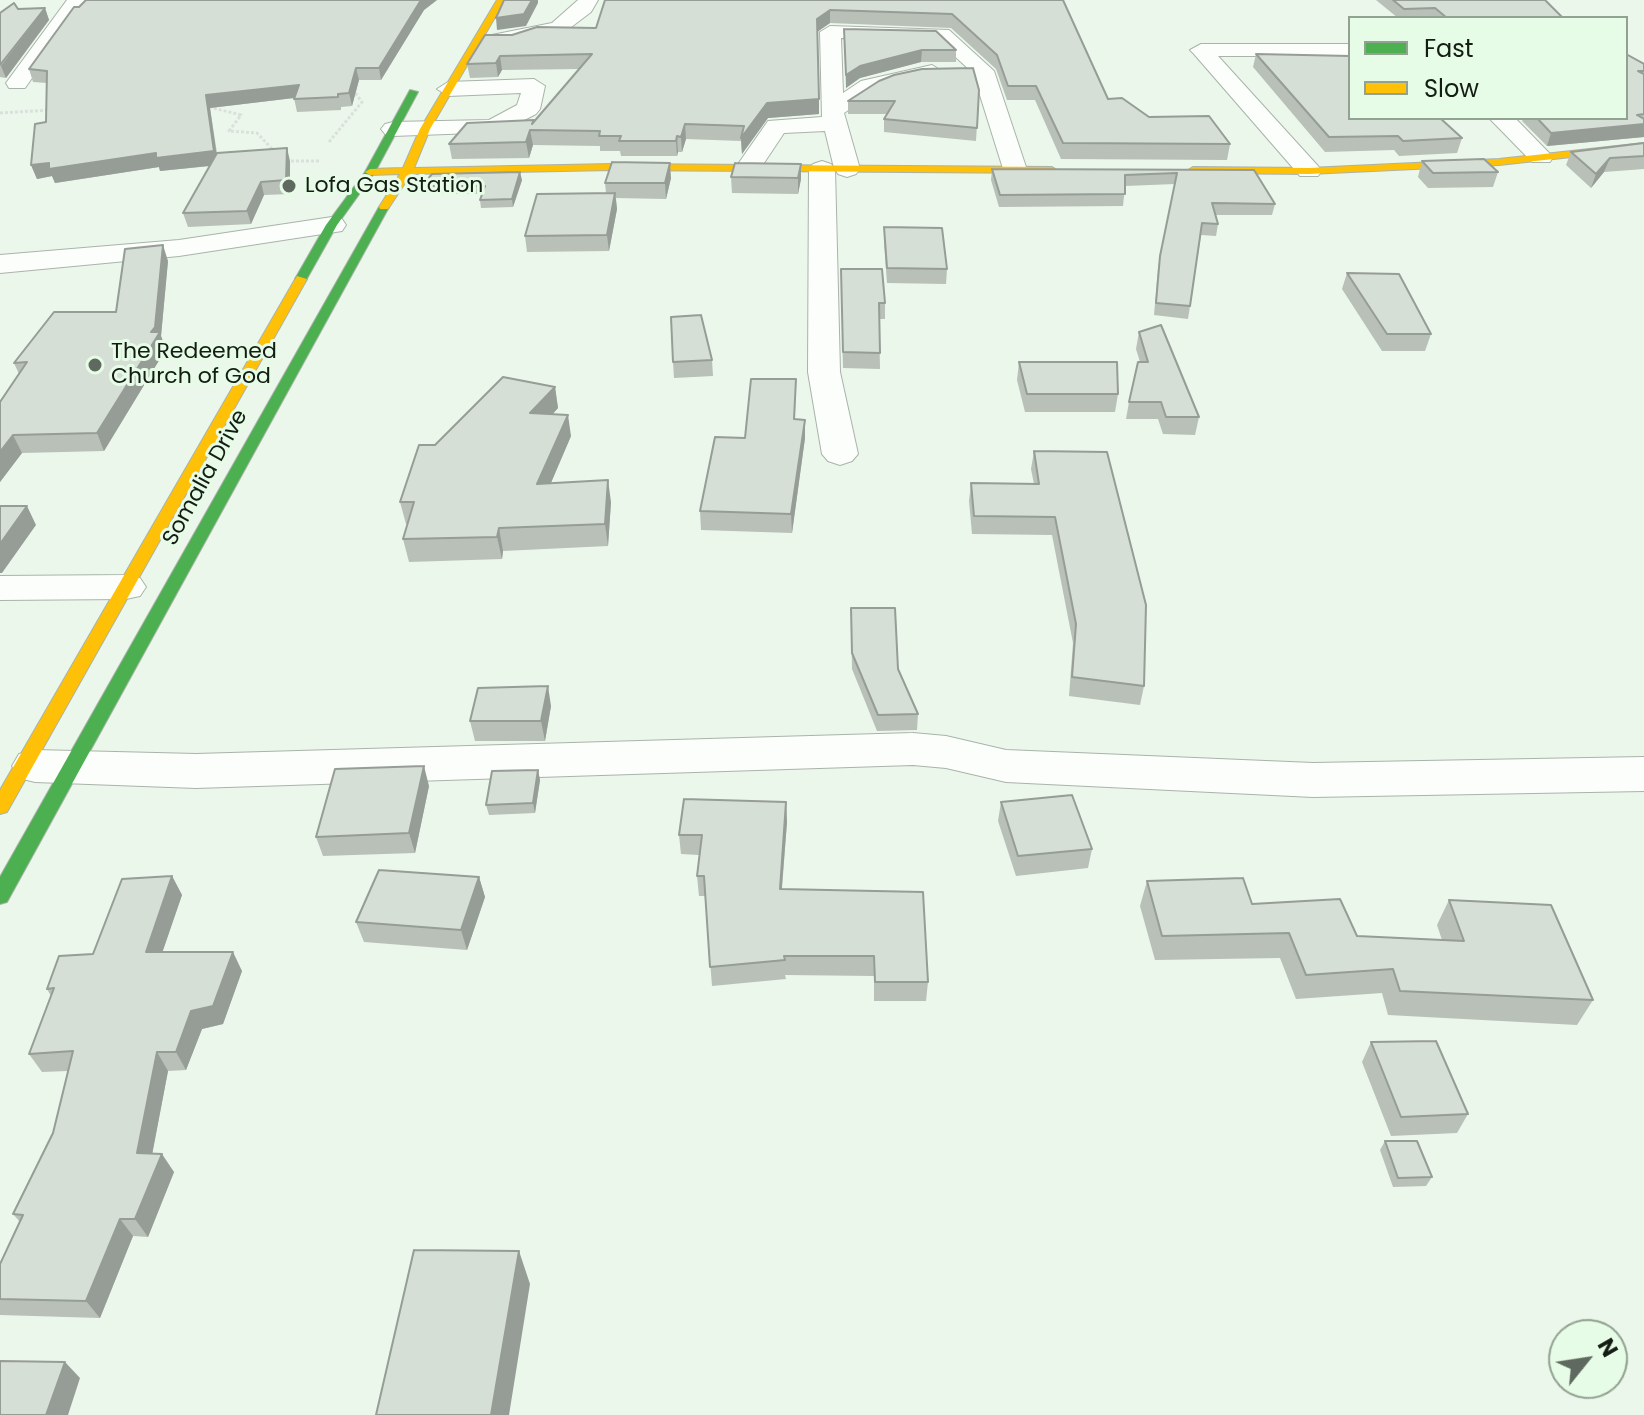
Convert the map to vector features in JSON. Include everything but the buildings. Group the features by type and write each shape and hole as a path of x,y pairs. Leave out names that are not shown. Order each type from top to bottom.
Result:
{"main road":[{"name":"Somalia Drive","path":"0,896 372,225 407,172 425,129 501,0"},
{"name":"Somalia Drive","path":"0,807 332,225 370,172 422,77"},
{"path":"1172,170 1309,171 1541,157 1644,146"},
{"path":"370,172 749,167 1078,170"}],"street":[{"path":"22,98 48,36 77,0"},
{"path":"475,40 525,36 559,27 584,8 588,0"},
{"path":"840,454 824,372 835,169 830,32 942,34 983,71 1014,170"},
{"path":"1309,171 1201,50 1348,50"},
{"path":"749,167 776,126 834,117 847,99 886,80 921,72 983,71"},
{"path":"393,129 493,127 528,109 534,86 448,89"},
{"path":"1503,120 1541,157"},
{"path":"0,264 179,248 332,225"},
{"path":"0,588 126,587"},
{"path":"25,766 212,771 913,749 946,752 1006,766 1283,779 1644,774"}],"path":[{"path":"329,142 362,102 353,89"},
{"path":"205,106 241,115 229,131 257,133 273,148 277,161 319,161"}],"traffic: fast":[{"path":"301,279 332,225 370,172 413,92"},
{"path":"0,896 384,207"}],"traffic: slow":[{"path":"384,207 407,172 425,129 501,0"},
{"path":"1193,170 1309,171 1499,162 1644,146"},
{"path":"370,172 612,167 1052,170"},
{"path":"0,807 301,279"}],"place":[{"name":"Lofa Gas Station","path":"289,186"},
{"name":"The Redeemed Church of God","path":"95,365"}]}
